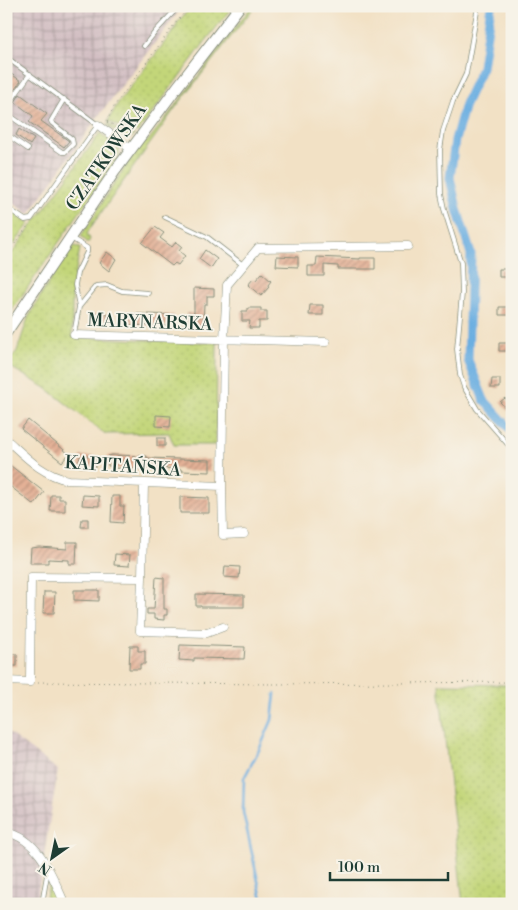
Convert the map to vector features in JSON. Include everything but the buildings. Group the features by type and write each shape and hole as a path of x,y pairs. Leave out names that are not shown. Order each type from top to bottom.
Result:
{"street":[{"name":"CZATKOWSKA","path":"6,333 69,237 140,136 240,6"},
{"path":"98,124 131,149"},
{"name":"MARYNARSKA","path":"224,339 227,285 258,248 408,246"},
{"name":"MARYNARSKA","path":"74,335 326,342"},
{"path":"224,339 223,535 244,534"},
{"name":"KAPITAŃSKA","path":"6,439 43,471 61,479 75,482 222,486"},
{"path":"144,484 140,631 207,633 223,627"},
{"path":"6,681 30,682 30,577 142,578"},
{"path":"6,832 21,837 41,856 65,904"}],"lane":[{"path":"144,46 179,6"},
{"path":"478,6 466,74 453,101 443,131 440,150 440,179 444,209 461,263 462,293 457,349 460,375 464,388 477,409 512,449"},
{"path":"6,57 98,124 30,219 25,220 6,207"},
{"path":"6,108 30,74"},
{"path":"6,113 62,152 65,152 73,144 72,140 51,120 64,99"},
{"path":"6,124 12,117"},
{"path":"6,134 28,149"},
{"path":"165,218 207,237 243,265"},
{"path":"69,237 87,248 75,285 79,307 74,335"},
{"path":"79,307 96,286 107,285 122,291 148,293"},
{"path":"42,904 48,868"}],"path":[{"path":"140,136 106,122 115,105 190,6"},
{"path":"30,682 283,684 512,682"}],"shaded area":[{"path":"6,6 183,6 94,122 29,214 6,198"},
{"path":"6,731 58,770 36,904 6,904"}],"green space":[{"path":"192,6 233,6 138,132 120,127 108,121 118,103 175,29 177,23"},
{"path":"252,6 255,6 176,107 91,227 87,234 90,239 88,243 81,236 128,162 143,141 147,142"},
{"path":"107,124 135,135 128,138 124,137"},
{"path":"100,133 119,148 119,155 6,319 6,261"},
{"path":"6,207 30,223 6,255"},
{"path":"75,246 80,248 72,290 72,337 217,343 216,445 174,445 169,433 105,434 46,388 7,365 17,351 28,318 40,297 67,252"},
{"path":"439,684 512,685 512,904 463,904"},
{"path":"50,882 61,904 45,904"}],"waterway":[{"path":"491,6 482,67 465,104 455,140 450,178 457,209 471,254 468,360 484,400 512,431"},
{"path":"263,904 243,812 244,778 272,720 275,694"}]}
